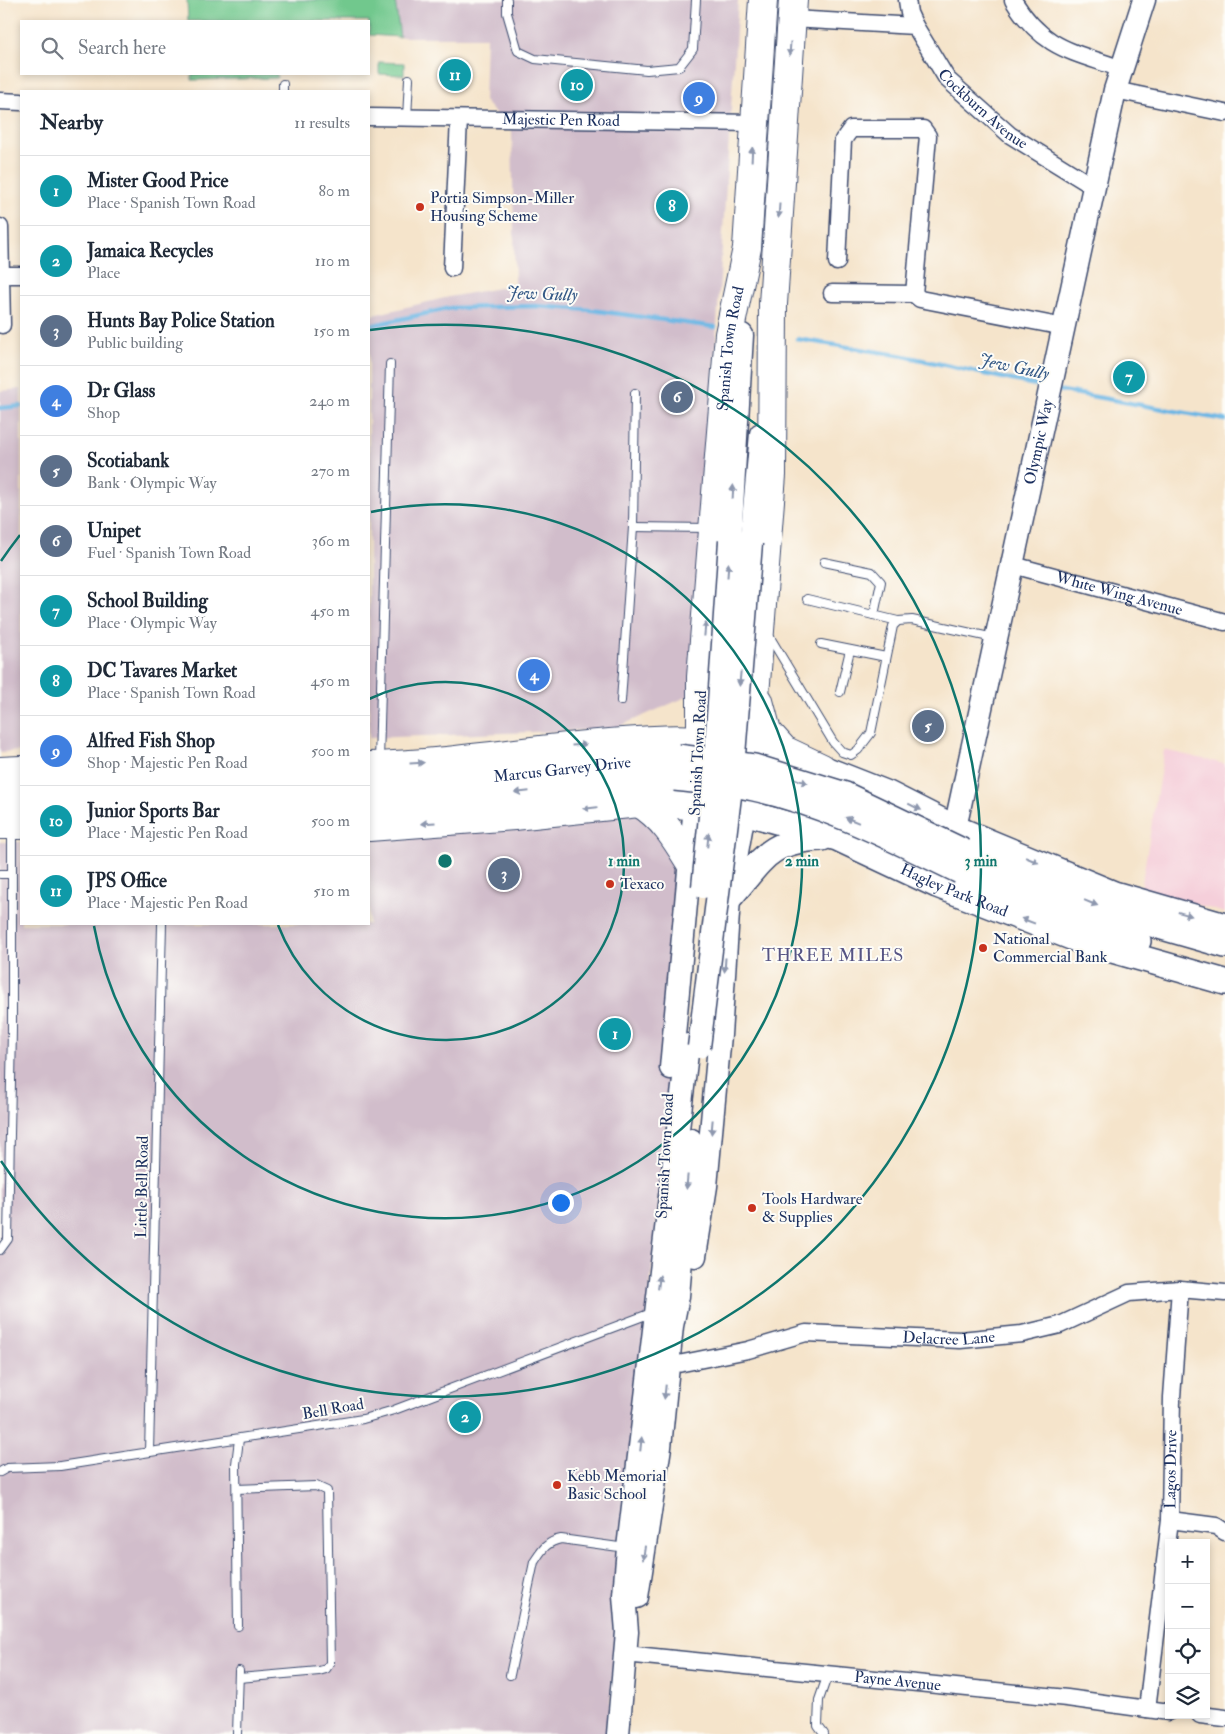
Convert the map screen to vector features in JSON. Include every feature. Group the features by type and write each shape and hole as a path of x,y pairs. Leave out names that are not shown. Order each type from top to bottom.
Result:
{"highway":[{"name":"Spanish Town Road","path":"695,805 701,739 701,677 731,537 729,334 747,248 763,0"},
{"name":"Spanish Town Road","path":"750,778 757,660 772,475 773,304 792,9"},
{"path":"757,660 759,700 767,731 784,750 822,768"},
{"path":"630,742 664,734 674,728 694,702 701,677"},
{"name":"Marcus Garvey Drive","path":"372,773 556,747 701,739 750,778"},
{"path":"0,770 20,770"},
{"path":"370,827 639,804 695,805 750,778"},
{"path":"639,804 651,810 662,822 691,864"}],"main road":[{"name":"Olympic Way","path":"955,828 1115,90 1144,0"},
{"name":"Spanish Town Road","path":"627,1632 639,1591 660,1447 668,1366 678,1296 693,1046 731,537 773,304"},
{"path":"750,778 822,768 888,794 955,828 1114,894 1225,926"},
{"name":"Marcus Garvey Drive","path":"372,773 420,794"},
{"name":"Marcus Garvey Drive","path":"370,806 420,794 675,778 750,778"},
{"name":"Spanish Town Road","path":"678,1296 694,1261 706,1186 720,1035 729,898 750,778"},
{"name":"Hagley Park Road","path":"750,778 837,838 945,888 1084,942 1225,982"},
{"name":"Hagley Park Road","path":"750,778 866,826 962,862 1117,914 1225,945"},
{"path":"0,788 20,788"},
{"name":"Spanish Town Road","path":"662,1258 660,1212 666,1121 695,805"},
{"path":"729,898 765,854 777,846 807,839 837,838 901,853 926,850 955,828"},
{"name":"Hagley Park Road","path":"962,862 1120,936 1225,964"},
{"name":"Spanish Town Road","path":"618,1734 627,1632 624,1595 628,1548 655,1311 693,1046"}],"street":[{"name":"Cockburn Avenue","path":"907,0 909,13 915,26 947,79 1010,134 1094,187"},
{"path":"1013,0 1023,17 1038,34 1056,45 1122,69"},
{"path":"792,9 915,26"},
{"path":"1115,90 1225,113"},
{"path":"0,101 20,102"},
{"name":"Majestic Pen Road","path":"370,117 754,123"},
{"path":"452,268 458,119"},
{"path":"837,262 843,140 846,134 852,129 923,129 928,136 914,294"},
{"path":"0,227 2,325"},
{"path":"2,275 20,275"},
{"path":"832,293 914,294 920,299 1064,327"},
{"name":"White Wing Avenue","path":"1013,566 1225,622"},
{"name":"Delacree Lane","path":"668,1366 748,1350 806,1333 960,1340 1022,1334 1060,1325 1129,1293 1180,1289 1225,1293"},
{"name":"Lagos Drive","path":"1147,1709 1170,1520 1172,1397 1180,1289"},
{"path":"1170,1520 1216,1526 1225,1532"},
{"name":"Payne Avenue","path":"625,1654 1067,1698 1165,1711"},
{"path":"1210,1716 1225,1718"}],"lane":[{"path":"507,0 507,13 518,50 535,59 647,70 680,67 693,49 696,0"},
{"path":"406,118 409,78"},
{"path":"372,773 390,364"},
{"path":"621,702 633,526 635,393"},
{"path":"633,526 731,537"},
{"path":"824,562 872,572 876,576 881,582 874,615"},
{"path":"807,599 898,621 912,620 996,639"},
{"path":"760,622 833,742 842,752 850,755 858,750 871,733 893,626 898,621"},
{"path":"821,644 886,658"},
{"path":"840,692 850,650"},
{"path":"0,1250 8,1239 12,1029 11,820"},
{"path":"0,874 12,874"},
{"name":"Little Bell Road","path":"150,1452 162,925"},
{"name":"Bell Road","path":"0,1472 7,1468 60,1466 364,1419 394,1410 655,1311"},
{"path":"238,1626 237,1489 239,1439"},
{"path":"237,1489 316,1486 327,1491 330,1662 326,1669 319,1671 239,1674 237,1734"},
{"path":"510,1675 534,1562 544,1548 551,1541 561,1539 628,1548"},
{"path":"824,1734 818,1726 819,1700 828,1674"}],"shaded area":[{"path":"395,0 738,0 693,694 613,729 370,738 370,316 449,297 515,285 512,131 484,101 486,37 400,37"},
{"path":"20,389 20,751 0,752 0,391"},
{"path":"1164,750 1225,764 1225,913 1141,888"},
{"path":"638,809 691,864 607,1734 0,1734 0,842 20,842 20,925 370,925 370,839"}],"green space":[{"path":"187,0 395,0 400,37 370,35 370,20 188,20"},
{"path":"379,62 404,63 404,75 379,74"},
{"path":"192,75 277,75 277,78 192,80"}],"waterway":[{"name":"Jew Gully","path":"370,326 451,308 535,306 591,310 715,327"},
{"name":"Jew Gully","path":"797,339 904,356 1044,387"},
{"name":"Jew Gully","path":"1057,390 1225,420"},
{"name":"Jew Gully","path":"0,408 20,406"}],"place":[{"name":"JPS Office","path":"455,75"},
{"name":"Junior Sports Bar","path":"577,85"},
{"name":"Alfred Fish Shop","path":"699,98"},
{"name":"DC Tavares Market","path":"672,206"},
{"name":"Portia Simpson-Miller Housing Scheme","path":"420,207"},
{"name":"School Building","path":"1129,377"},
{"name":"Unipet","path":"677,397"},
{"name":"Dr Glass","path":"534,675"},
{"name":"Scotiabank","path":"928,726"},
{"name":"Hunts Bay Police Station","path":"504,874"},
{"name":"Texaco","path":"610,884"},
{"name":"National Commercial Bank","path":"983,948"},
{"name":"Mister Good Price","path":"615,1034"},
{"name":"Tools Hardware & Supplies","path":"752,1208"},
{"name":"Jamaica Recycles","path":"465,1417"},
{"name":"Kebb Memorial Basic School","path":"557,1485"}],"district":[{"name":"THREE MILES","path":"833,955"}]}
